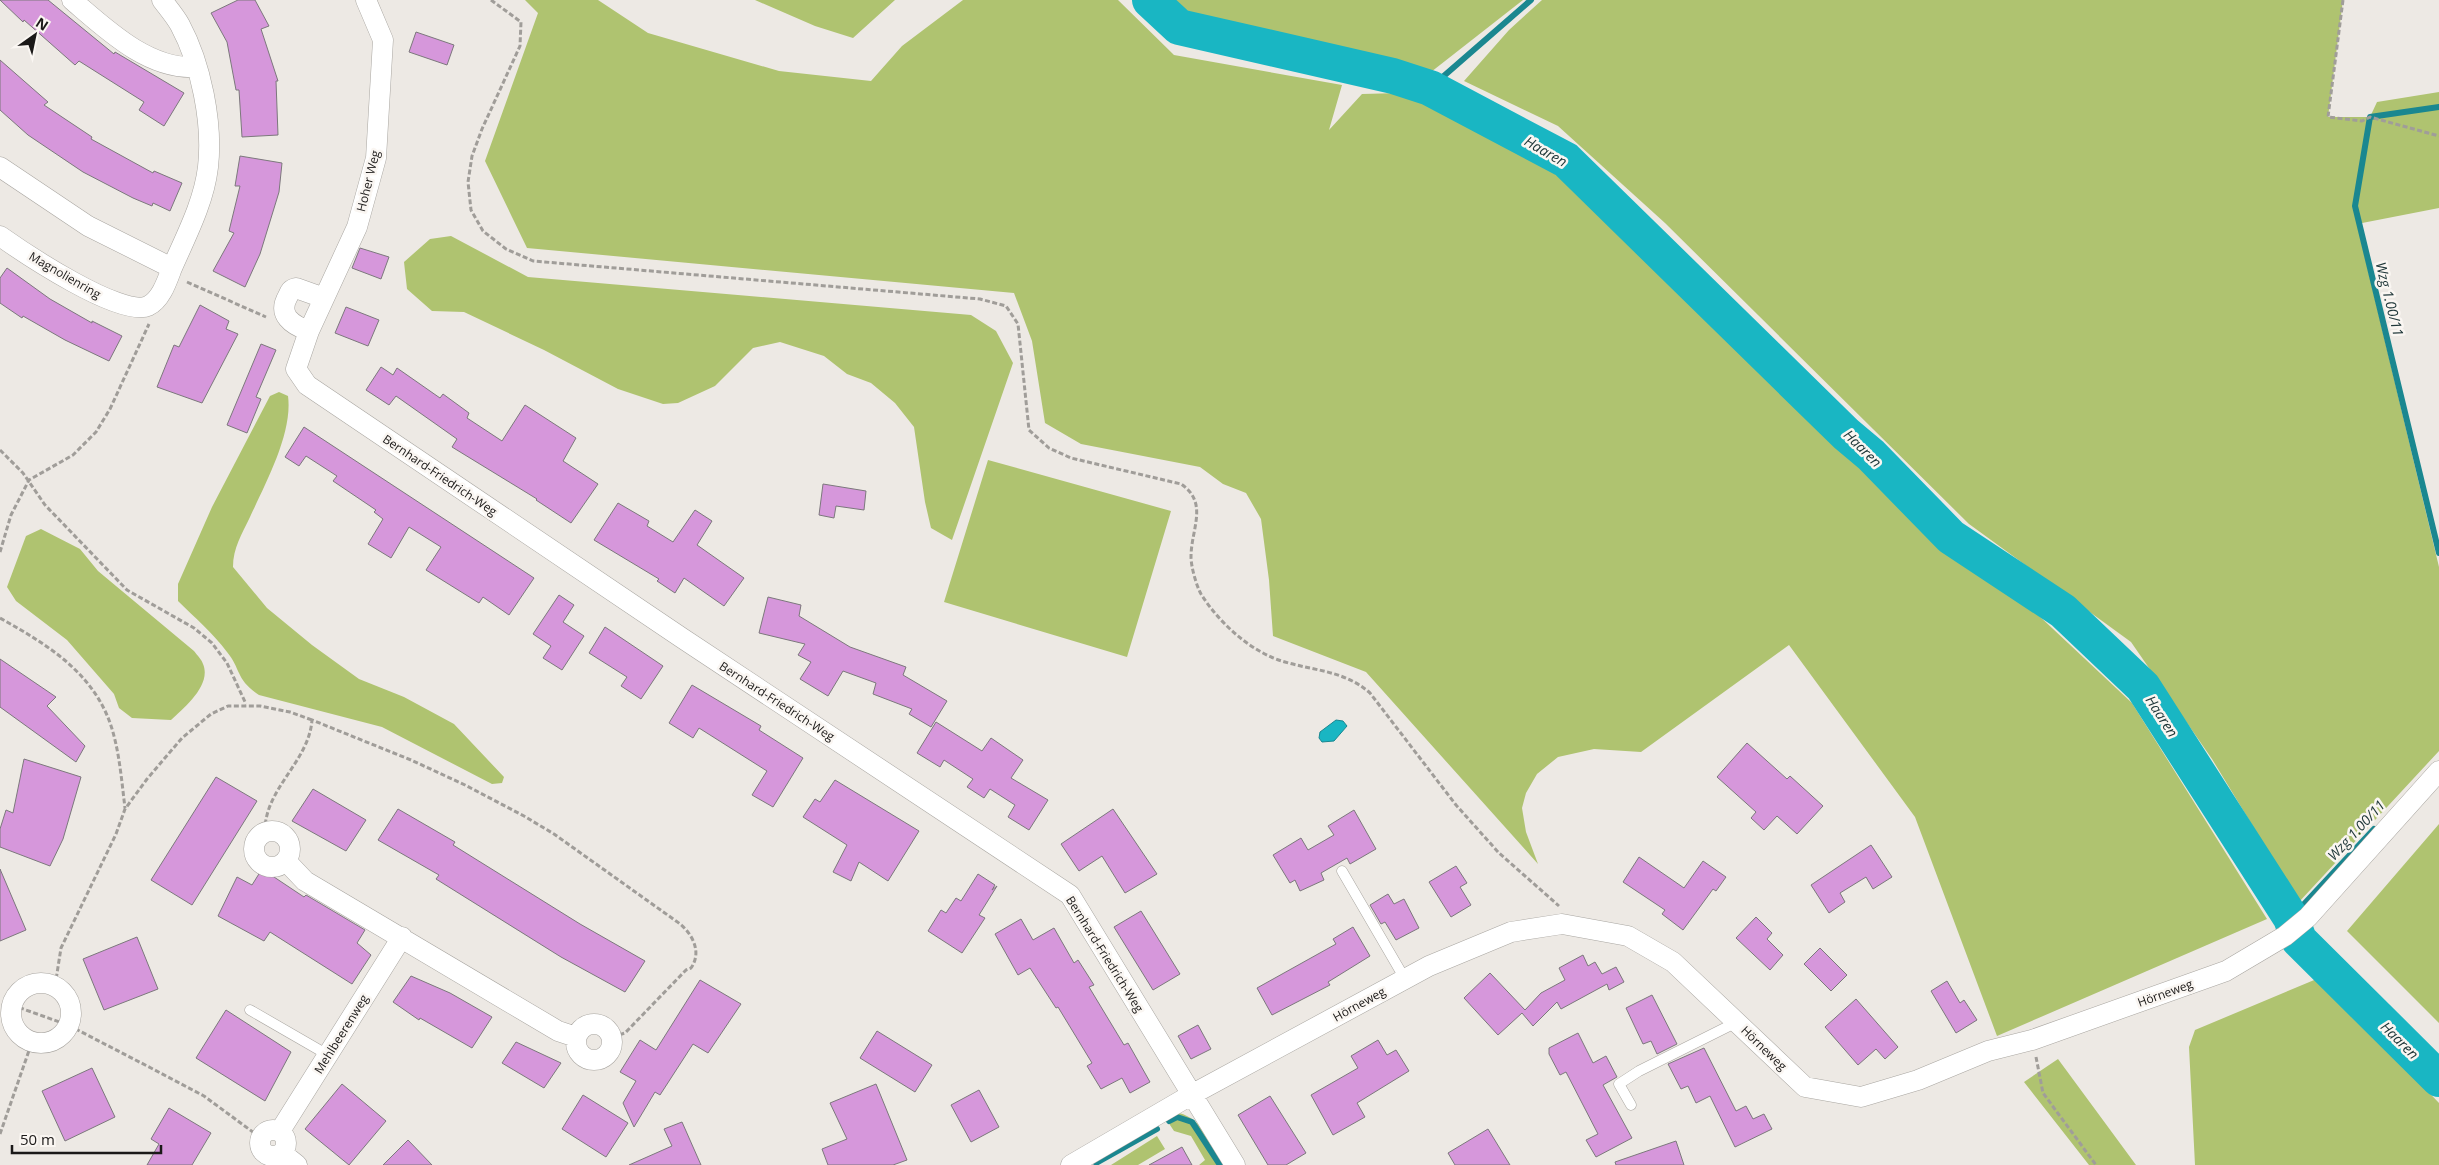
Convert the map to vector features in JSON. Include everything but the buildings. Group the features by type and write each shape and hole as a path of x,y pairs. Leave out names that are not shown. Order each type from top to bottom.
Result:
{"street":[{"path":"72,0 109,30 154,60 182,68 196,67"},
{"path":"148,306 159,297 198,205 208,168 208,122 196,67 180,26 162,0"},
{"name":"Hoher Weg","path":"296,369 309,331 357,226 376,158 383,40 366,0"},
{"path":"0,167 88,226 170,271"},
{"name":"Magnolienring","path":"0,236 54,270 113,302 138,308 148,306"},
{"path":"309,331 288,320 284,314 284,307 293,288 324,298"},
{"name":"Bernhard-Friedrich-Weg","path":"296,369 307,386 674,633 1070,895 1191,1095 1236,1165"},
{"name":"Hörneweg","path":"1071,1165 1191,1095 1429,966 1511,932 1562,924 1628,936 1665,957 1673,962 1805,1087 1861,1097 1918,1080 1988,1051 2032,1040 2226,971 2285,936 2308,918 2439,772"},
{"path":"265,832 277,832 287,838 291,850 286,861 275,868 263,865 258,861 254,850 256,839 265,832"},
{"path":"286,861 305,880 558,1032 576,1037"},
{"name":"Mehlbeerenweg","path":"280,1131 402,937"},
{"path":"42,983 55,986 65,995 70,1005 71,1017 68,1025 60,1036 50,1042 32,1042 20,1035 14,1027 6,1002 32,984 42,983"},
{"path":"593,1024 604,1027 612,1037 612,1043 607,1055 596,1061 590,1060 579,1053 576,1037 583,1028 593,1024"},
{"path":"270,1130 280,1131 287,1143 290,1159 266,1154 261,1147 261,1138 270,1130"}],"lane":[{"path":"1342,871 1405,979"},
{"path":"250,1010 328,1054"},
{"path":"1631,1105 1619,1084 1639,1071 1737,1022"}],"path":[{"path":"490,0 521,22 520,46 472,156 468,182 471,210 483,231 506,249 533,261 980,299 1006,306 1018,324 1029,430 1048,448 1071,458 1181,484 1192,491 1197,506 1191,558 1200,593 1226,624 1257,650 1282,661 1344,676 1356,682 1370,693 1456,805 1499,853 1558,905 1562,924"},
{"path":"2343,0 2328,117 2362,121 2370,118 2439,136"},
{"path":"170,271 263,316 281,321 288,320"},
{"path":"0,552 12,515 28,480 78,450 101,424 147,332 150,316 148,306"},
{"path":"0,450 28,480 45,505 127,590 194,628 212,642 226,663 246,704"},
{"path":"0,618 64,658 95,691 103,705 114,737 125,809"},
{"path":"55,986 61,948 116,834 125,809 147,779 189,731 220,709 246,704 290,712 312,720 411,760 516,812 554,834 681,924 694,944 694,964 625,1033 612,1037"},
{"path":"265,832 268,807 308,739 312,720"},
{"path":"6,1002 68,1025 204,1096 261,1138"},
{"path":"2032,1040 2043,1092 2096,1165"},
{"path":"0,1134 32,1042"}],"green space":[{"path":"525,0 598,0 648,33 779,71 871,81 902,46 963,0 1118,0 1174,55 1342,85 1329,130 1362,94 1400,93 1443,108 1508,140 1568,183 1658,262 1936,542 2036,613 2132,703 2267,919 1997,1036 1915,817 1789,645 1641,752 1594,749 1558,757 1537,774 1526,793 1522,808 1526,832 1538,864 1366,672 1273,636 1269,580 1261,519 1246,493 1223,484 1200,467 1081,444 1045,423 1032,341 1014,293 527,248 485,161 538,13"},
{"path":"755,0 895,0 853,38 815,26"},
{"path":"1165,0 1523,0 1431,72 1292,37 1184,18"},
{"path":"1542,0 2343,0 2328,117 2370,117 2377,102 2439,92 2439,208 2357,224 2439,567 2439,751 2299,902 2212,759 2131,642 1969,524 1665,223 1558,126 1464,81 1509,30"},
{"path":"451,236 528,277 971,315 996,331 1013,363 952,540 931,528 925,502 914,427 895,403 871,383 847,374 824,356 780,342 753,348 715,386 678,403 663,404 618,389 544,350 464,312 432,311 407,289 404,262 430,239"},
{"path":"279,392 288,396 286,426 282,442 270,474 238,541 233,567 267,608 312,645 359,679 404,697 454,724 504,777 502,783 492,784 382,727 259,695 242,679 222,645 178,601 178,584 212,507 270,396"},
{"path":"988,460 1171,511 1127,657 944,602"},
{"path":"41,529 80,549 98,571 194,651 201,659 205,672 204,680 189,703 171,720 132,718 119,708 114,694 67,640 16,601 7,587 26,536"},
{"path":"2439,824 2439,1023 2347,931"},
{"path":"2319,978 2439,1103 2439,1165 2195,1165 2189,1047 2195,1030"},
{"path":"2058,1059 2136,1165 2089,1165 2024,1082"},
{"path":"1179,1113 1187,1116 1201,1127 1224,1165 1199,1165 1205,1160 1191,1136 1174,1131 1166,1119"},
{"path":"1157,1136 1165,1149 1138,1165 1111,1165"}],"water":[{"path":"1336,720 1343,721 1347,726 1334,741 1322,742 1319,738 1320,732"}],"waterway":[{"name":"Haaren","path":"1150,0 1179,27 1393,76 1430,88 1566,160 1846,434 1871,455 1951,537 2063,611 2143,687 2291,918 2299,940 2439,1079"},
{"path":"1430,88 1531,0"},
{"name":"Wzg 1.00/11","path":"2439,107 2370,117 2355,206 2439,553"},
{"name":"Wzg 1.00/11","path":"2291,918 2374,829"},
{"path":"1169,1121 1177,1117 1192,1122 1220,1165"},
{"path":"1096,1163 1157,1129"}]}
